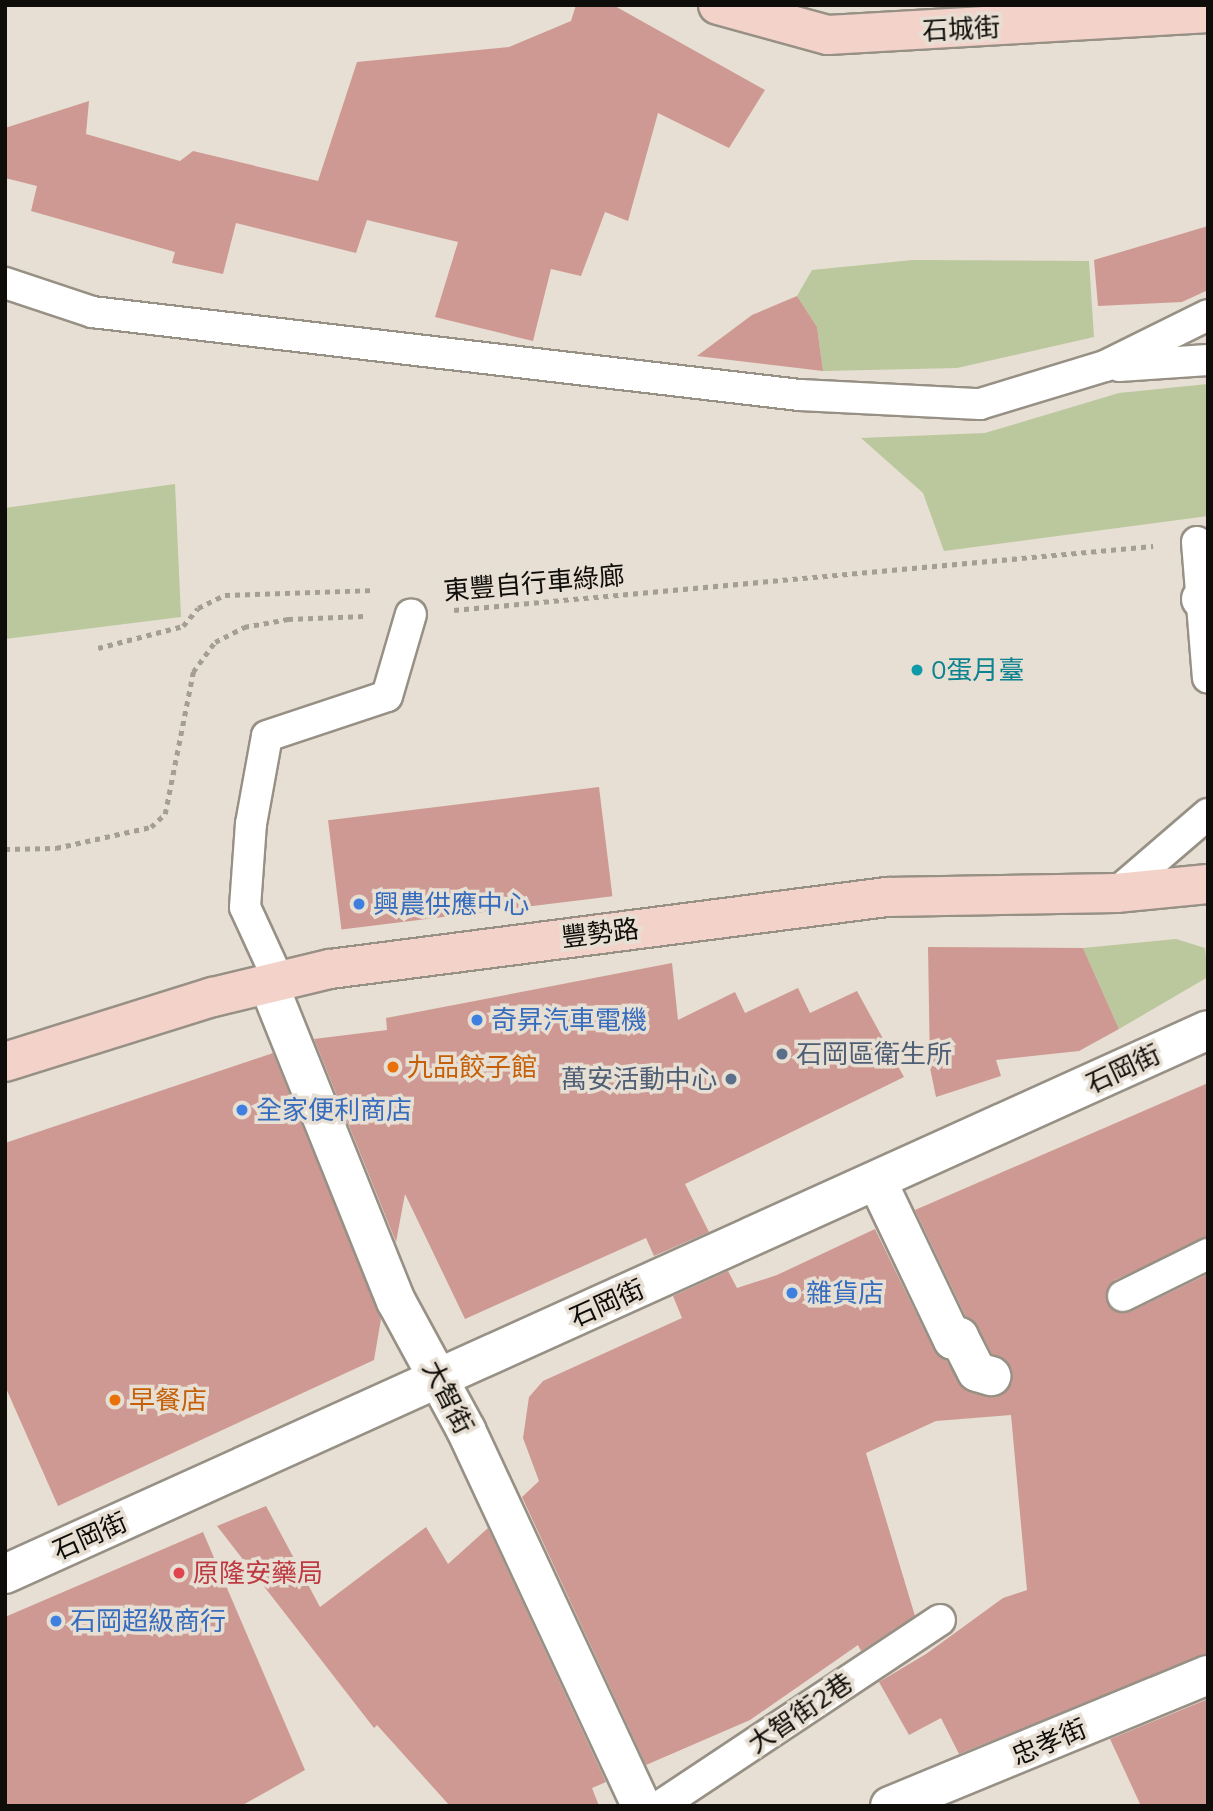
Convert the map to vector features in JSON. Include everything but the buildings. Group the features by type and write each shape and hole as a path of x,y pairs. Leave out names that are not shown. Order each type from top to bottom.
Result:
{"street":[{"name":"石城街","path":"718,5 828,35 1208,13"},
{"name":"豐勢路","path":"5,1062 274,982 330,969 887,897 1116,893 1208,884"},
{"name":"大智街","path":"274,982 396,1301 441,1380 641,1806"},
{"name":"石岡街","path":"5,1574 441,1380 1208,1030"},
{"path":"877,1181 953,1340 959,1337 977,1372 991,1376"},
{"name":"忠孝街","path":"890,1806 1208,1675"}],"lane":[{"path":"5,283 92,313 800,395 980,404 1105,366 1208,314"},
{"path":"1105,366 1208,360"},
{"path":"1197,542 1204,599 1208,678"},
{"path":"274,982 246,907 251,824 267,736 387,696 411,614"},
{"path":"1116,893 1208,814"},
{"path":"1123,1296 1208,1254"},
{"name":"大智街2巷","path":"660,1806 940,1620"}],"path":[{"name":"東豐自行車綠廊","path":"5,849 69,845 151,827 165,814 193,672 215,642 244,627 288,619 411,614 1197,542"},
{"path":"438,586 492,582"},
{"path":"98,648 183,626 198,608 225,595 383,589"}],"green space":[{"path":"913,260 1089,261 1094,337 957,368 823,371 817,327 797,296 812,270"},
{"path":"1208,384 1208,516 944,551 923,493 861,438 985,433 1119,393"},
{"path":"175,484 181,617 5,639 5,508"},
{"path":"1176,939 1205,948 1208,977 1119,1029 1083,948"}],"place":[{"name":"0蛋月臺","path":"917,670"},
{"name":"興農供應中心","path":"359,904"},
{"name":"奇昇汽車電機","path":"477,1020"},
{"name":"石岡區衛生所","path":"782,1054"},
{"name":"九品餃子館","path":"393,1067"},
{"name":"萬安活動中心","path":"731,1079"},
{"name":"全家便利商店","path":"242,1110"},
{"name":"雜貨店","path":"792,1293"},
{"name":"早餐店","path":"115,1400"},
{"name":"原隆安藥局","path":"179,1573"},
{"name":"石岡超級商行","path":"56,1621"}]}
